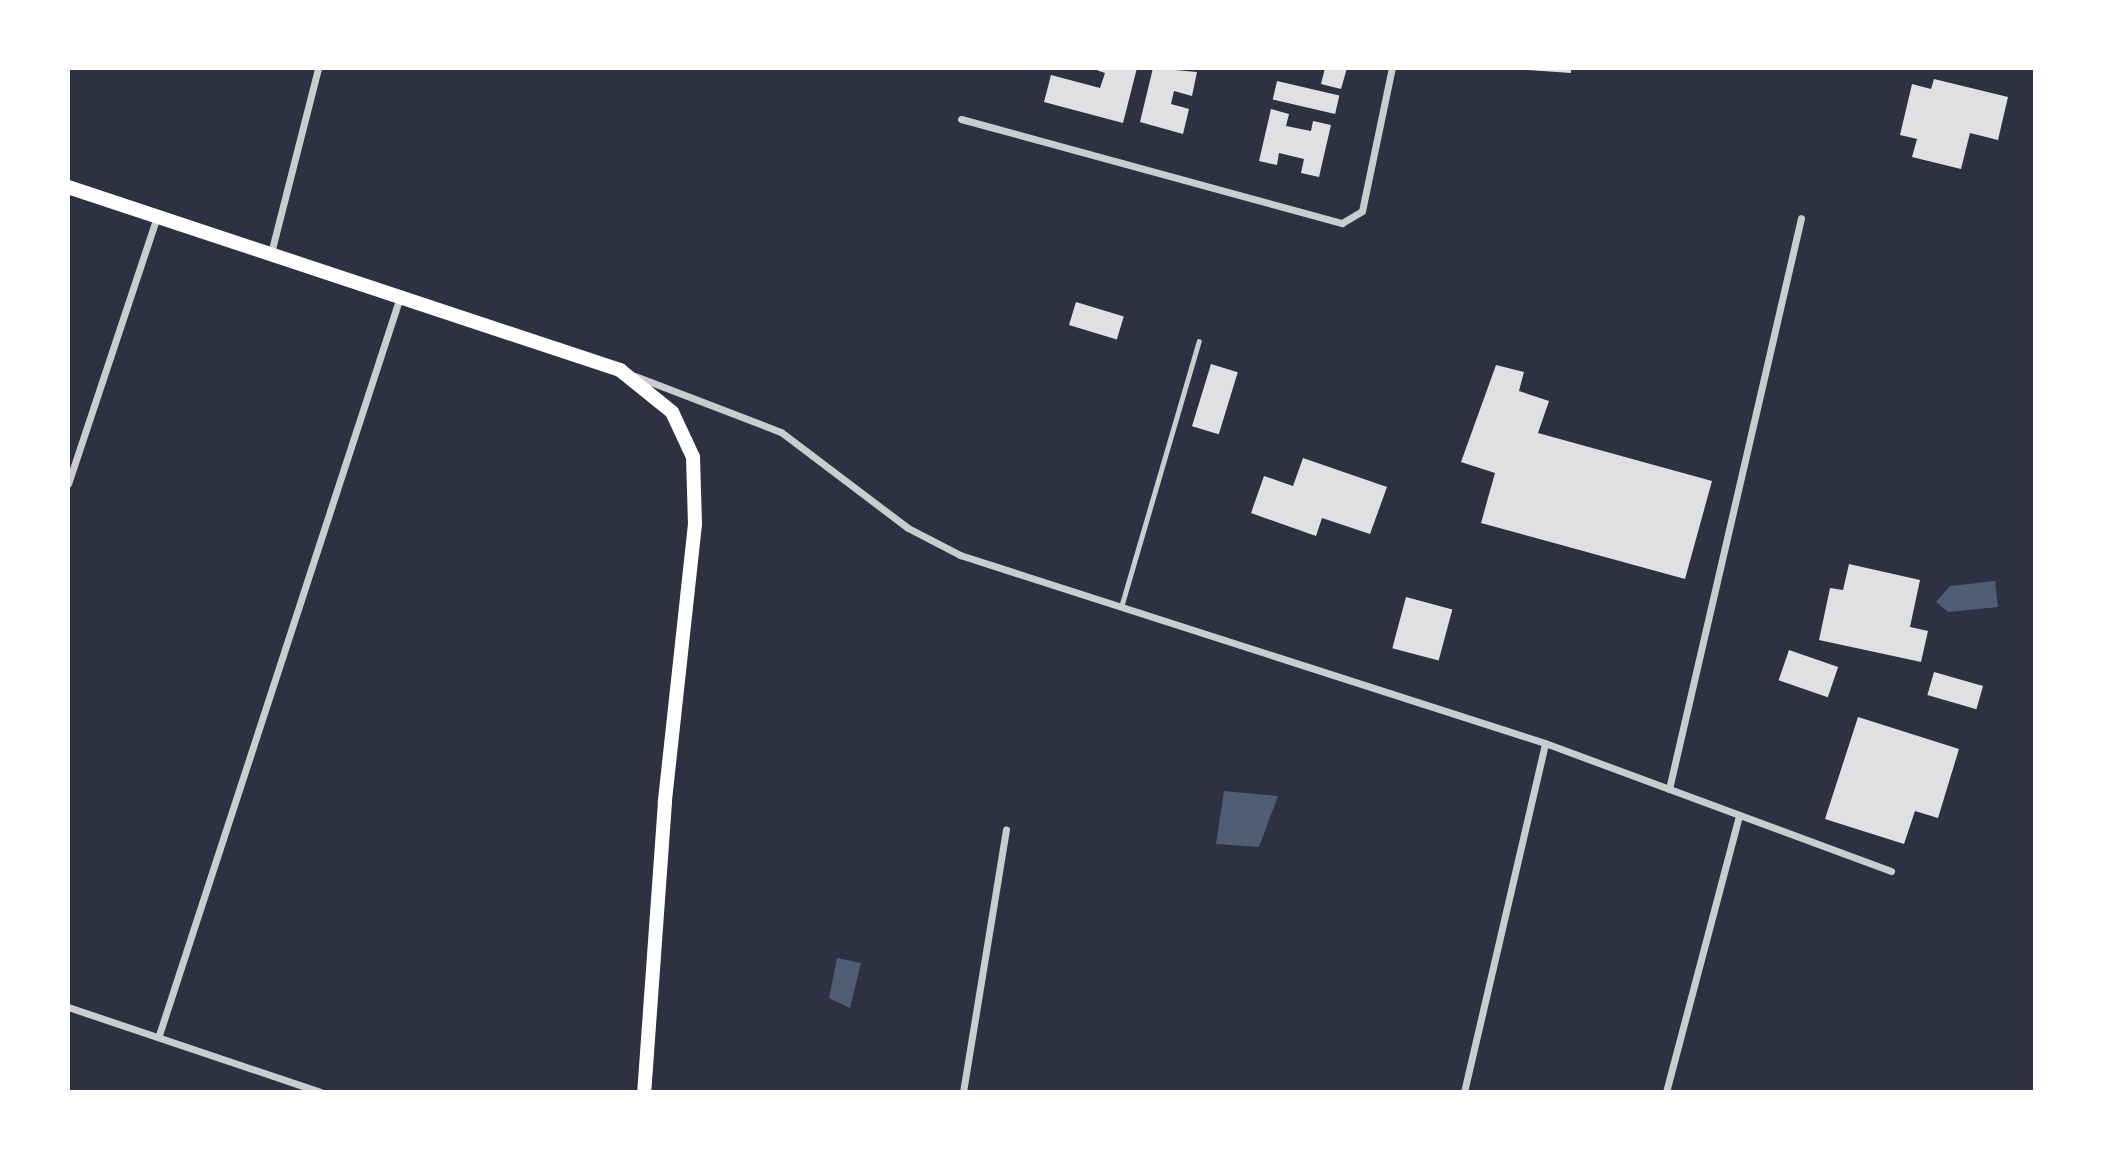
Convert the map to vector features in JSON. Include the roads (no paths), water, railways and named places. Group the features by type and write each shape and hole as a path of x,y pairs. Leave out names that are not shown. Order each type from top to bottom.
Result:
{"main road":[{"path":"68,187 620,370 673,412 696,477 644,1092"}],"street":[{"path":"271,253 318,68"},
{"path":"961,119 1342,223 1362,211 1392,68"},
{"path":"68,484 158,217"},
{"path":"1669,789 1801,218"},
{"path":"159,1035 400,297"},
{"path":"620,370 780,432 908,528 960,555 1545,743 1891,871"},
{"path":"1464,1092 1545,743"},
{"path":"1666,1092 1739,815"},
{"path":"963,1092 1006,830"},
{"path":"68,1007 159,1035 320,1092"}],"lane":[{"path":"1121,607 1199,341"}],"water":[{"path":"1995,581 1998,607 1948,612 1936,602 1950,586"},
{"path":"1224,791 1278,796 1259,847 1216,844"},
{"path":"837,958 861,963 850,1008 829,998"}]}
